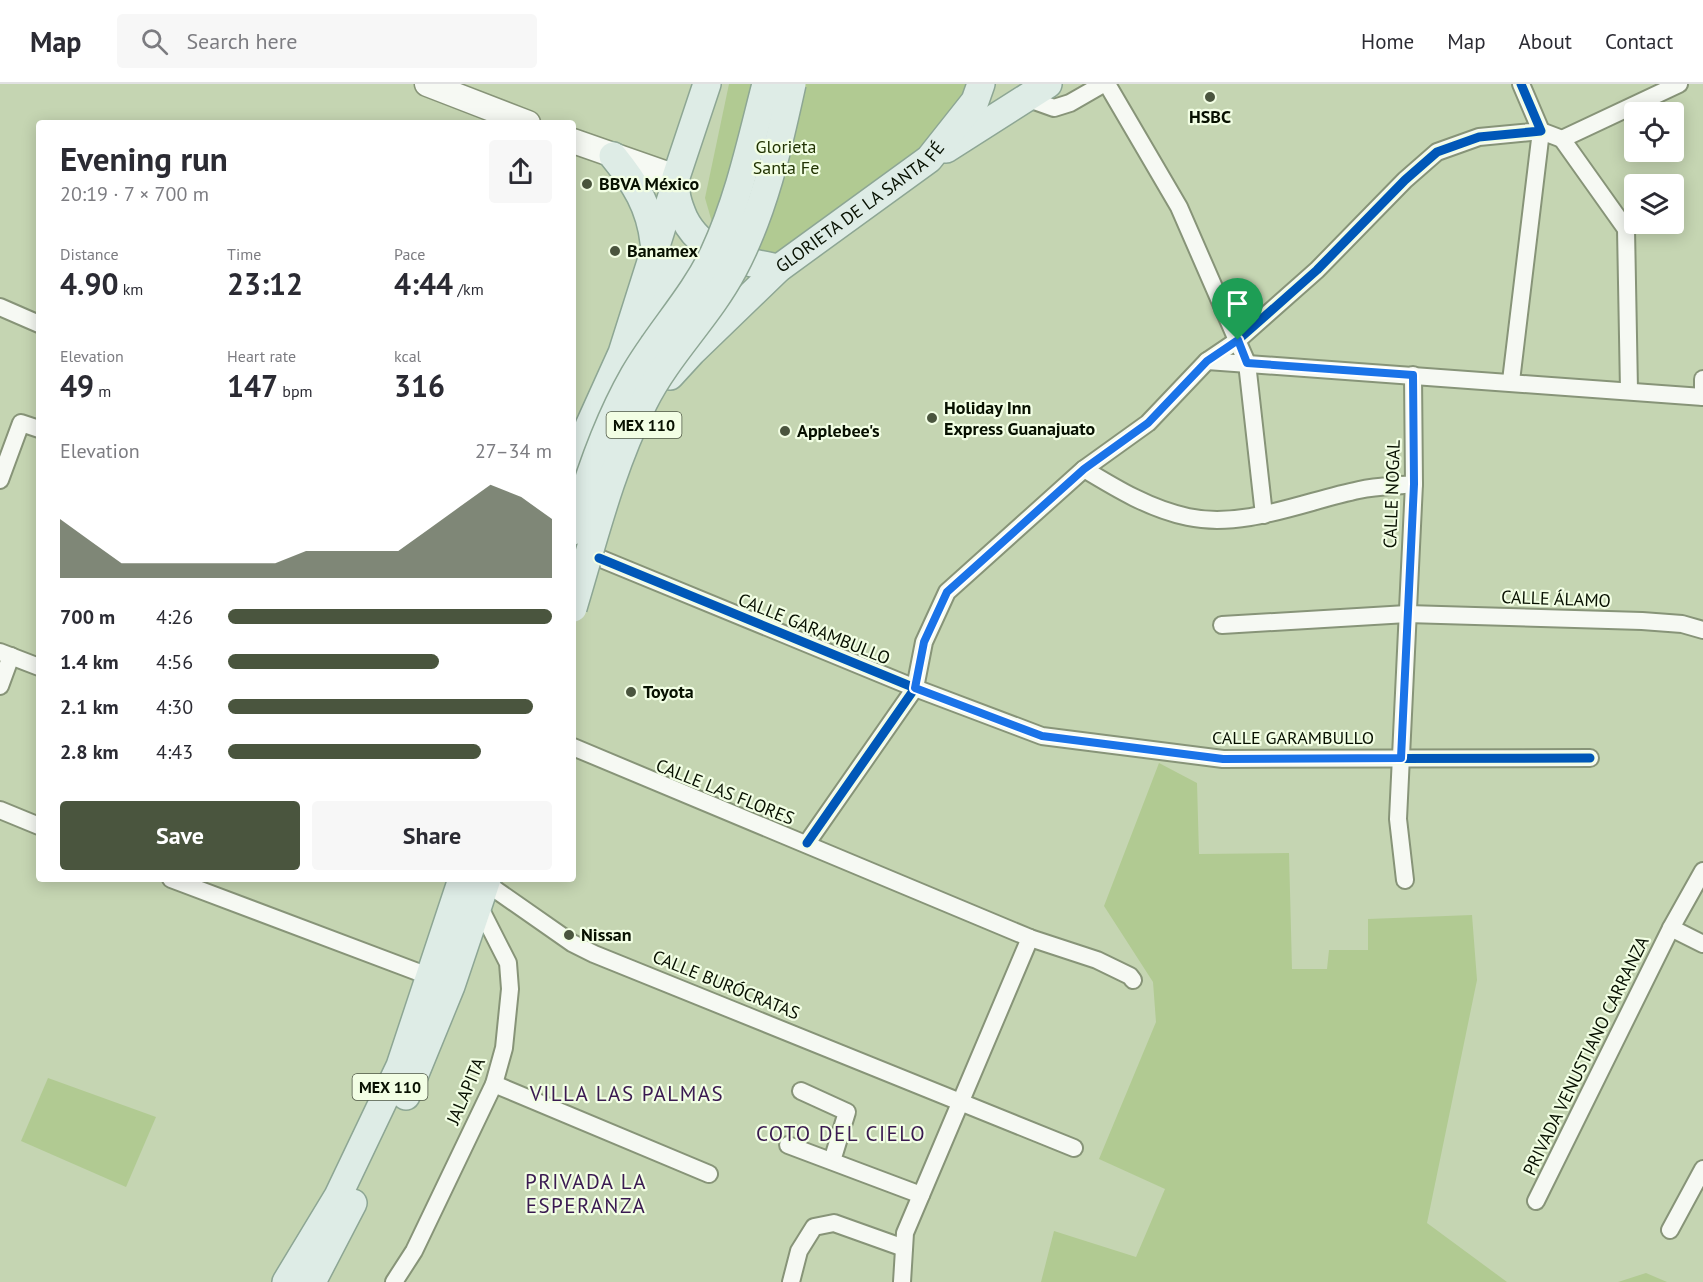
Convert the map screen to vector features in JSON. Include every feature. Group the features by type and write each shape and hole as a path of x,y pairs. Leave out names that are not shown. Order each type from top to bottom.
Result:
{"main road":[{"path":"427,84 520,120"},
{"name":"MEX 110","path":"576,465 589,426 622,353 707,84"},
{"path":"576,521 590,473 608,426 634,375 714,254 745,174 766,84"},
{"path":"576,598 610,480 628,435 652,386 714,302 749,236 769,183 792,84"},
{"name":"GLORIETA DE LA SANTA FÉ","path":"676,182 678,205 690,229 707,246 736,260 779,268 929,159 975,100 981,84"},
{"path":"929,159 1048,84"},
{"path":"576,142 676,182"},
{"path":"613,156 631,177 644,200 651,218 655,244"},
{"path":"622,353 675,267 690,260 709,269 713,276 714,295 696,328 663,374 655,402"},
{"name":"MEX 110","path":"576,614 599,558 633,446 672,373 779,268"},
{"name":"MEX 110","path":"286,1282 338,1196 367,1138 400,1066 431,977 479,887"},
{"name":"MEX 110","path":"312,1282 415,1079 479,887"}],"street":[{"path":"1026,98 1054,108 1070,103 1105,84 1179,207 1247,363 1264,515"},
{"path":"1511,381 1541,131 1521,84"},
{"path":"1562,140 1679,84"},
{"path":"807,843 915,688 924,642 947,592 1084,469 1148,423 1207,361 1238,340 1317,270 1405,180 1437,152 1479,136 1541,131 1562,140 1626,229 1629,390"},
{"path":"1,312 36,323"},
{"path":"1207,361 1511,381 1703,397 1703,379"},
{"name":"CALLE NOGAL","path":"1405,880 1398,819 1414,484 1413,375"},
{"path":"0,480 21,423 36,428"},
{"path":"1084,469 1127,495 1189,517 1216,519 1264,515 1361,489 1414,484"},
{"name":"CALLE GARAMBULLO","path":"599,558 915,688 1042,736 1223,759 1590,758"},
{"name":"CALLE ÁLAMO","path":"1222,625 1407,614 1642,621 1682,624 1703,630"},
{"path":"0,686 6,654 36,666"},
{"name":"CALLE LAS FLORES","path":"576,748 1030,938 1106,964 1130,976 1133,980"},
{"path":"0,810 36,825"},
{"name":"PRIVADA VENUSTIANO CARRANZA","path":"1536,1201 1671,928 1703,871"},
{"path":"179,882 431,977"},
{"name":"JALAPITA","path":"394,1282 414,1251 494,1084 504,1048 510,989 508,963 479,887"},
{"name":"CALLE BURÓCRATAS","path":"479,887 594,954 1074,1148"},
{"path":"1671,928 1703,944"},
{"path":"902,1282 905,1240 921,1196 1030,938"},
{"path":"494,1084 709,1174"},
{"path":"801,1091 847,1112 832,1161"},
{"path":"788,1145 921,1196"},
{"path":"1670,1230 1703,1169"},
{"path":"791,1282 800,1251 814,1227 834,1223 905,1240"}],"green space":[{"name":"Glorieta Santa Fe","path":"729,84 968,84 944,129 864,191 775,253 751,253 716,236 705,198"},
{"path":"1159,763 1197,783 1199,854 1289,853 1292,969 1327,969 1329,950 1368,950 1368,919 1472,915 1477,980 1427,1223 1507,1282 1041,1282 1054,1231 1136,1257 1165,1189 1099,1159 1156,1022 1153,982 1104,906"},
{"path":"48,1078 156,1117 126,1187 21,1141"},
{"path":"1646,1273 1667,1282 1618,1282"}],"cycle path":[{"path":"807,843 915,688 924,642 947,592 1084,469 1148,423 1207,361 1238,340 1317,270 1405,180 1437,152 1479,137 1541,131 1521,84"},
{"path":"599,558 915,688 1042,736 1223,759 1590,758"}],"place":[{"name":"HSBC","path":"1210,97"},
{"name":"BBVA México","path":"587,184"},
{"name":"Banamex","path":"615,251"},
{"name":"Holiday Inn Express Guanajuato","path":"932,418"},
{"name":"Applebee's","path":"785,431"},
{"name":"Toyota","path":"631,692"},
{"name":"Nissan","path":"569,935"}],"district":[{"name":"VILLA LAS PALMAS","path":"627,1094"},
{"name":"COTO DEL CIELO","path":"841,1134"},
{"name":"PRIVADA LA ESPERANZA","path":"586,1194"}],"route":[{"path":"1238,340 1247,363 1413,375 1414,484 1401,758 1223,759 1042,736 915,688 924,642 935,613 947,592 999,542 1084,469 1148,423 1207,361 1238,340"}]}
